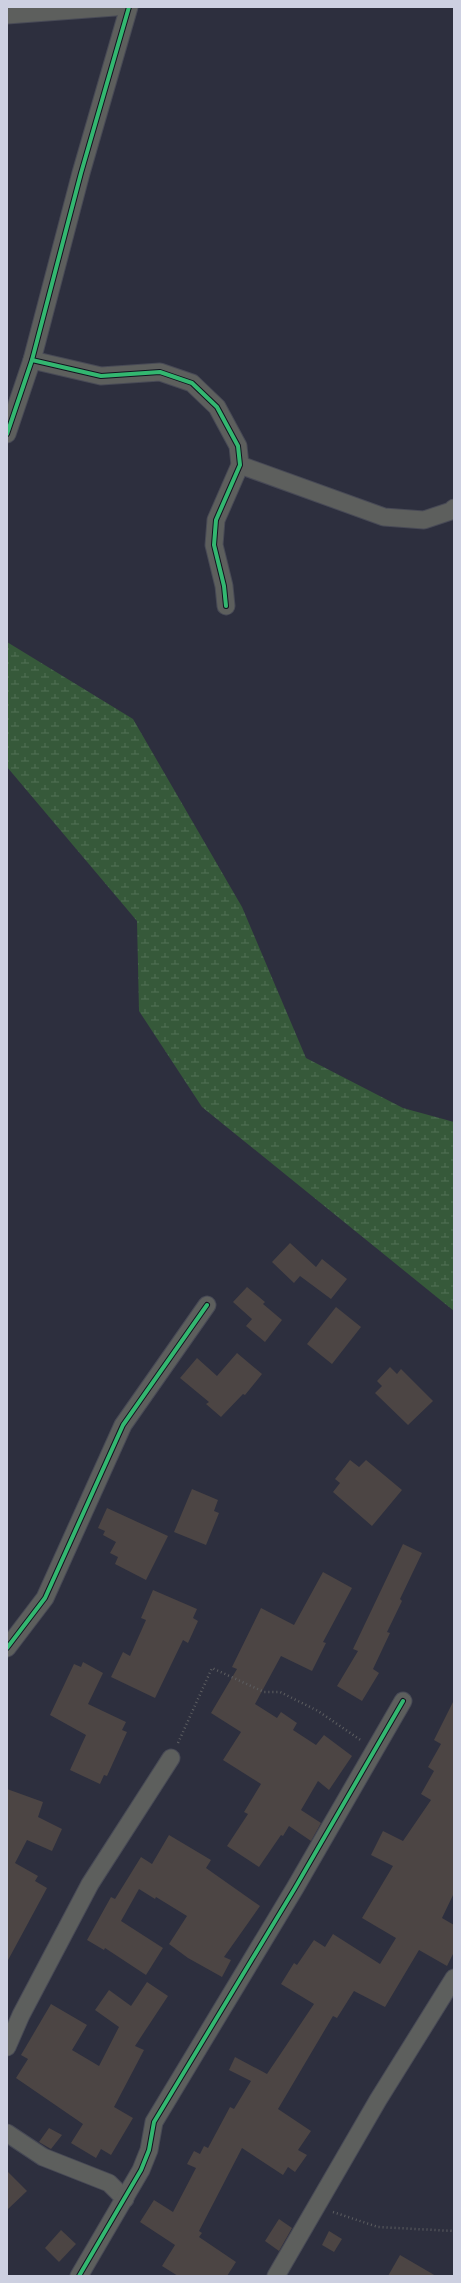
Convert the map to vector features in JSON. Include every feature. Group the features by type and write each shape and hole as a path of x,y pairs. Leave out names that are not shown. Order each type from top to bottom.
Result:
{"street":[{"path":"7,15 115,7"},
{"path":"7,434 32,360 80,173 130,7"},
{"path":"32,360 101,376 160,372 192,383 217,407 238,446 240,465 216,520 214,545 224,586 226,606"},
{"path":"240,465 384,517 424,520 451,511 454,508"},
{"path":"7,1648 45,1598 123,1425 207,1305"},
{"path":"79,2276 141,2170 149,2150 154,2122 295,1888 402,1701"},
{"path":"7,2047 21,2016 90,1884 171,1758"},
{"path":"276,2276 378,2100 454,1978"},
{"path":"7,2133 43,2157 109,2183 125,2199"}],"path":[{"path":"171,1758 212,1668 264,1692 280,1692 318,1711 367,1745"},
{"path":"316,2207 378,2227 454,2231"}],"green space":[{"path":"7,642 133,719 242,907 306,1058 403,1108 454,1122 454,1311 202,1107 139,1011 137,921 7,767"}],"building":[{"path":"290,1243 316,1267 322,1259 347,1279 331,1299 300,1276 294,1283 272,1262"},
{"path":"247,1287 265,1302 263,1304 282,1320 265,1342 246,1326 252,1319 233,1302"},
{"path":"336,1307 361,1327 332,1364 307,1344"},
{"path":"237,1353 262,1374 245,1395 243,1394 221,1417 206,1404 209,1402 180,1378 197,1358 217,1376"},
{"path":"390,1367 397,1374 401,1369 433,1401 408,1425 375,1393 382,1386 377,1381"},
{"path":"350,1460 359,1467 366,1460 402,1490 372,1526 333,1492 340,1483 335,1479"},
{"path":"192,1489 218,1500 214,1511 219,1513 206,1545 174,1532"},
{"path":"107,1508 168,1536 146,1580 115,1564 118,1557 110,1553 116,1542 103,1535 105,1531 98,1528"},
{"path":"403,1544 422,1553 400,1599 402,1601 387,1632 390,1633 373,1669 379,1673 362,1701 337,1686 358,1651 353,1649"},
{"path":"323,1572 352,1588 323,1642 326,1643 312,1671 281,1656 255,1704 277,1718 281,1712 297,1723 293,1730 316,1745 324,1735 352,1756 329,1790 318,1781 301,1810 321,1823 311,1841 289,1826 259,1867 227,1846 248,1814 244,1812 261,1784 223,1760 241,1732 211,1713 237,1669 232,1667 261,1608 294,1625"},
{"path":"153,1590 197,1609 193,1618 198,1621 188,1643 183,1640 155,1698 111,1677 123,1652 130,1656 146,1620 141,1618"},
{"path":"83,1662 103,1673 88,1704 126,1722 122,1730 127,1732 107,1776 104,1775 100,1784 70,1770 86,1735 50,1715 74,1664 81,1667"},
{"path":"454,1700 454,1893 442,1918 454,1925 454,1952 447,1966 419,1950 385,2007 354,1991 337,2018 333,2016 278,2109 311,2131 298,2150 307,2155 295,2172 288,2167 283,2175 242,2148 199,2231 202,2233 199,2237 236,2262 227,2276 178,2276 162,2266 175,2245 140,2222 154,2200 173,2212 196,2168 187,2164 194,2151 200,2154 204,2146 208,2148 230,2107 234,2109 251,2081 229,2070 235,2057 267,2074 314,2004 281,1984 294,1963 297,1965 314,1940 325,1947 333,1934 380,1964 396,1938 362,1918 393,1866 371,1855 383,1831 403,1841 431,1800 421,1794 434,1771 428,1767 441,1744 434,1740"},
{"path":"7,1789 43,1802 38,1817 62,1829 52,1851 27,1840 15,1863 38,1876 35,1881 47,1888 7,1962"},
{"path":"169,1835 211,1860 206,1868 260,1906 224,1957 231,1960 222,1977 188,1958 169,1944 187,1916 156,1897 155,1899 139,1889 121,1921 163,1948 146,1975 105,1948 104,1950 87,1940 111,1897 115,1899 141,1857 152,1864"},
{"path":"147,1982 168,1996 135,2046 144,2050 114,2107 133,2118 111,2155 101,2149 96,2158 71,2143 83,2124 16,2078 28,2059 21,2055 51,2004 87,2025 72,2050 99,2066 119,2027 95,2010 109,1990 131,2006"},
{"path":"49,2128 62,2135 51,2149 39,2142"},
{"path":"7,2171 27,2191 7,2210"},
{"path":"279,2219 292,2228 279,2251 265,2241"},
{"path":"61,2230 76,2244 59,2262 45,2248"},
{"path":"329,2231 342,2239 334,2252 322,2245"},
{"path":"400,2255 436,2276 388,2276"}],"cycle path":[{"path":"7,434 32,360 81,173 129,7"},
{"path":"32,360 101,376 160,372 192,383 217,407 238,446 240,465 216,520 214,545 224,586 226,606"},
{"path":"7,1648 45,1598 123,1425 207,1305"},
{"path":"79,2276 141,2170 149,2150 154,2122 295,1888 403,1701"}]}
